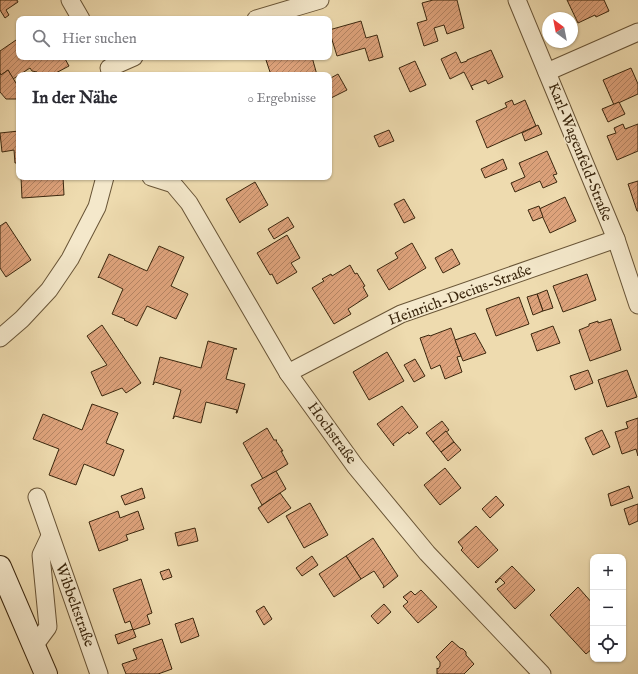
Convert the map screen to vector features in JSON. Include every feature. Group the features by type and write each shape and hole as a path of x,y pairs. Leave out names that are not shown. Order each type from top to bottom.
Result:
{"main road":[{"path":"0,567 46,674"}],"street":[{"path":"70,0 79,16"},
{"path":"266,16 320,0"},
{"name":"Karl-Wagenfeld-Straße","path":"517,0 616,239 638,305"},
{"path":"547,72 638,32"},
{"path":"107,67 126,60"},
{"path":"0,338 22,319 49,290 70,259 98,208 104,180"},
{"name":"Hochstraße","path":"160,180 173,184 189,203 288,373 355,466 427,553 542,674"},
{"name":"Heinrich-Decius-Straße","path":"288,373 402,314 616,239"},
{"name":"Wibbeltstraße","path":"37,497 99,674"},
{"name":"Wibbeltstraße","path":"34,646 48,626 41,555 50,536"}],"building":[{"path":"0,0 17,0 18,2 6,10 9,15 5,18 0,10"},
{"path":"433,0 457,0 464,28 447,34 444,25 434,28 438,41 424,46 417,23 427,20 422,3"},
{"path":"567,0 604,0 609,11 596,17 595,15 578,23 578,12 573,12"},
{"path":"361,21 366,38 377,35 383,57 369,61 365,48 337,56 332,40 332,29"},
{"path":"16,40 16,60 66,60 69,66 58,72 37,72 32,71 30,68 24,72 16,72 16,77 13,79 8,70 1,75 0,73 0,51"},
{"path":"491,50 503,77 488,84 486,80 471,86 464,72 450,79 441,59 456,52 461,63"},
{"path":"266,60 313,60 316,72 270,72"},
{"path":"415,61 426,85 410,92 399,68"},
{"path":"631,68 638,84 638,94 614,105 603,80"},
{"path":"8,70 16,83 16,99 6,99 0,92 0,73 1,75"},
{"path":"338,74 347,90 332,98 332,77"},
{"path":"512,100 514,105 525,100 536,126 487,148 476,121 507,107 505,103"},
{"path":"619,102 625,114 608,122 602,109"},
{"path":"623,124 625,129 638,124 638,151 617,160 607,136 616,133 614,128"},
{"path":"538,125 542,134 525,141 522,133"},
{"path":"389,130 394,141 379,147 374,136"},
{"path":"16,131 16,163 14,150 2,152 0,133"},
{"path":"547,151 557,174 553,175 557,182 543,188 540,181 515,192 511,183 525,177 519,163"},
{"path":"503,159 507,169 485,178 481,169"},
{"path":"21,180 63,180 64,195 22,198"},
{"path":"638,181 638,211 637,211 628,184"},
{"path":"255,182 268,205 240,223 226,199"},
{"path":"565,197 576,221 550,233 539,209"},
{"path":"404,199 415,218 404,223 394,204"},
{"path":"539,206 543,217 533,221 528,210"},
{"path":"288,217 294,227 274,239 268,229"},
{"path":"6,222 31,260 6,277 0,268 0,226"},
{"path":"287,235 300,258 291,263 297,272 277,284 272,274 270,275 257,253"},
{"path":"412,243 426,268 389,290 377,270 398,258 395,253"},
{"path":"159,246 184,257 171,286 188,294 176,319 147,306 137,326 112,314 123,289 99,277 98,278 109,254 147,271"},
{"path":"452,249 460,264 443,273 435,258"},
{"path":"350,265 365,286 363,287 368,296 348,309 351,314 334,324 312,288 324,281 322,279 331,274 332,276"},
{"path":"587,274 596,300 563,312 553,286"},
{"path":"547,290 553,308 543,311 537,294"},
{"path":"537,294 543,311 533,315 527,297"},
{"path":"519,297 529,324 496,336 486,309"},
{"path":"611,319 621,350 590,361 579,330 589,326 589,324"},
{"path":"102,325 141,383 126,393 122,388 102,396 91,372 107,365 87,336"},
{"path":"553,326 560,343 537,351 531,334"},
{"path":"451,328 461,356 457,357 462,372 445,379 440,365 431,369 420,338"},
{"path":"475,333 486,353 463,361 455,340"},
{"path":"208,341 237,349 234,349 226,379 245,384 237,413 237,410 206,402 201,423 175,416 173,419 181,390 155,382 153,385 160,357 201,368"},
{"path":"387,352 404,381 369,400 353,372"},
{"path":"415,359 425,376 414,382 404,365"},
{"path":"588,370 593,383 575,390 570,376"},
{"path":"627,370 637,397 607,407 598,380"},
{"path":"92,404 118,413 106,443 124,450 114,476 84,464 76,485 49,475 59,449 33,439 43,414 82,430"},
{"path":"402,406 418,427 409,434 408,432 393,444 394,446 377,424"},
{"path":"638,418 638,456 636,449 622,454 615,432 628,428 626,422"},
{"path":"442,421 449,430 433,442 426,433"},
{"path":"267,428 274,440 277,440 276,441 283,451 281,451 288,464 263,479 243,443"},
{"path":"602,430 610,447 593,455 585,438"},
{"path":"446,431 454,442 441,452 433,442"},
{"path":"454,442 461,450 448,461 441,452"},
{"path":"445,468 461,488 440,505 424,485"},
{"path":"276,471 286,489 262,505 251,485"},
{"path":"629,486 633,498 611,506 608,494"},
{"path":"142,488 145,498 125,505 121,496"},
{"path":"280,493 291,508 268,523 258,508"},
{"path":"496,496 504,505 490,518 482,509"},
{"path":"310,503 328,535 304,548 286,516"},
{"path":"638,504 638,521 629,525 624,509"},
{"path":"118,511 120,518 138,511 144,529 126,535 128,540 99,551 89,522"},
{"path":"476,526 498,550 478,568 461,550 463,548 458,542"},
{"path":"195,528 198,541 178,546 175,533"},
{"path":"373,538 398,576 383,588 384,586 374,571 361,579 346,556"},
{"path":"312,556 318,565 302,576 296,568"},
{"path":"346,556 361,579 334,597 319,574"},
{"path":"512,566 535,590 515,609 497,589 505,583 500,578 496,583 495,582"},
{"path":"169,569 172,577 163,580 160,572"},
{"path":"141,579 152,613 147,615 150,624 133,630 130,621 125,623 113,589"},
{"path":"578,587 590,601 590,651 586,654 550,615"},
{"path":"421,590 437,607 418,623 403,606 408,602 403,597 411,591 415,595"},
{"path":"384,604 391,612 378,624 371,616"},
{"path":"264,606 272,619 264,625 256,611"},
{"path":"193,618 199,636 181,643 175,624"},
{"path":"133,629 136,637 118,644 115,635"},
{"path":"162,639 172,669 158,674 126,674 122,664 137,659 133,649"},
{"path":"452,641 466,652 466,655 474,664 464,674 437,674 437,668 438,669 440,666 440,662 436,657"}]}
